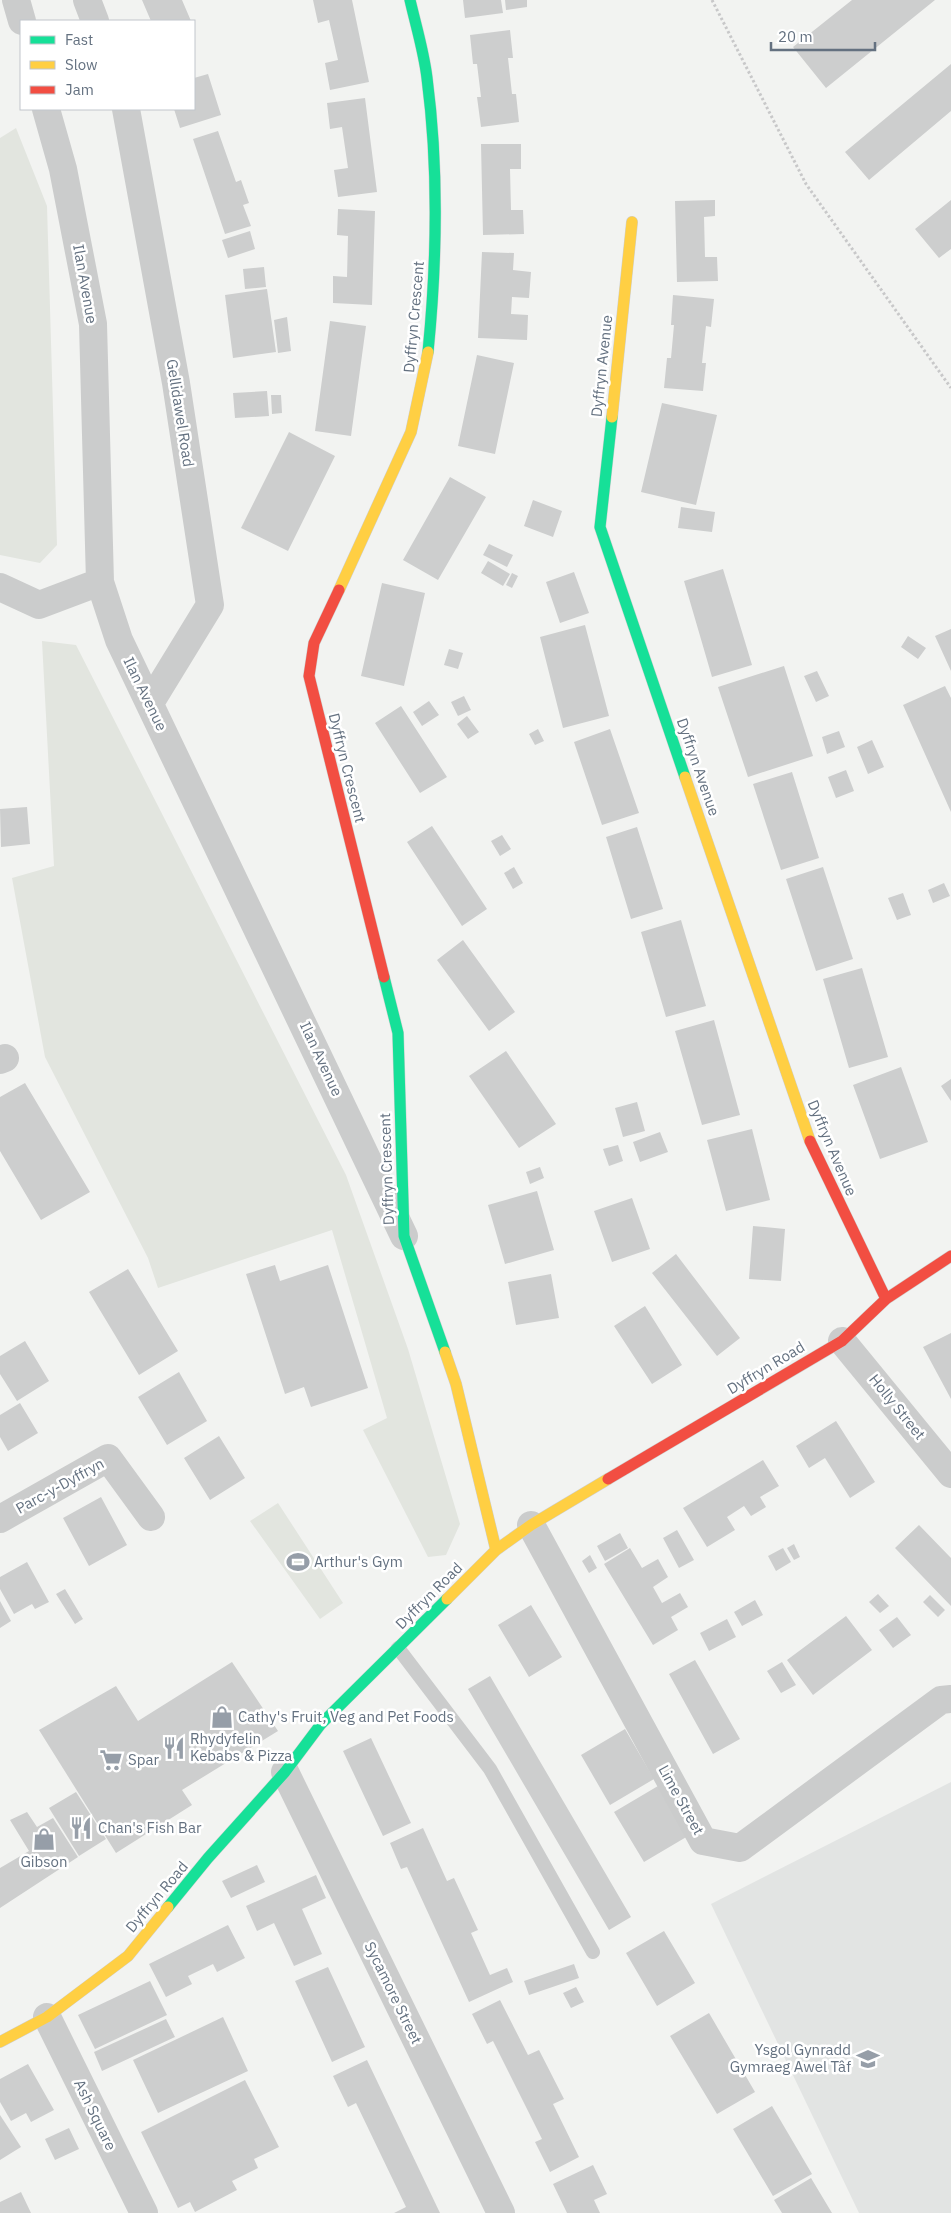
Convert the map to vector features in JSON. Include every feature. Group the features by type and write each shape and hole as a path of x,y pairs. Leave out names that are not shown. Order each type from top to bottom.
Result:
{"street":[{"path":"16,0 22,20"},
{"path":"87,0 95,20"},
{"name":"Dyffryn Crescent","path":"410,0 427,77 436,186 434,292 426,368 411,432 314,644 309,676 398,1033 404,1236 456,1384 496,1550"},
{"name":"Ilan Avenue","path":"46,110 63,169 93,324 100,582 118,640 150,703 404,1236"},
{"name":"Gellidawel Road","path":"126,110 176,383 210,605 150,703"},
{"name":"Dyffryn Avenue","path":"632,222 600,527 809,1139 886,1299"},
{"path":"0,587 39,605 100,582"},
{"name":"Dyffryn Road","path":"0,2042 47,2017 128,1956 208,1858 285,1772 320,1724 496,1550 531,1525 842,1341 886,1299 951,1256"},
{"name":"Holly Street","path":"842,1341 951,1474"},
{"name":"Parc-y-Dyffryn","path":"0,1519 108,1458 151,1518"},
{"name":"Lime Street","path":"531,1525 703,1841 740,1848 941,1700 951,1698"},
{"name":"Sycamore Street","path":"285,1772 500,2213"},
{"name":"Ash Square","path":"47,2017 144,2213"}],"lane":[{"path":"398,1648 490,1769 593,1952"}],"path":[{"path":"712,0 806,184 951,388"}],"shaded area":[{"path":"16,128 47,206 57,545 40,563 0,555 0,138"},
{"path":"42,641 76,645 346,1175 408,1349 460,1524 446,1555 428,1557 363,1430 387,1418 332,1230 158,1288 148,1258 45,1057 12,878 54,866"},
{"name":"Arthur's Gym","path":"278,1503 343,1603 320,1619 250,1521"},
{"name":"Ysgol Gynradd Gymraeg Awel Tâf","path":"951,1782 951,2213 859,2213 711,1904"}],"building":[{"path":"142,0 182,0 191,20 151,20"},
{"path":"313,0 352,0 369,82 330,90 325,63 338,60 329,20 318,23"},
{"path":"463,0 501,0 503,13 465,18"},
{"path":"505,0 527,0 527,7 506,10"},
{"path":"852,0 935,0 826,88 793,47"},
{"path":"510,30 513,58 508,58 512,94 516,94 519,122 481,127 477,97 481,97 477,64 473,64 470,35"},
{"path":"951,64 951,111 869,180 845,152"},
{"path":"208,74 221,115 180,128 174,110 195,110 195,78"},
{"path":"365,98 377,192 338,197 334,170 348,168 342,127 330,129 327,103"},
{"path":"218,131 236,182 241,180 249,203 243,205 251,226 225,234 193,139"},
{"path":"481,144 521,144 521,169 510,169 511,210 523,210 524,234 483,235"},
{"path":"715,200 715,216 704,217 705,257 717,257 718,281 677,282 675,201"},
{"path":"951,200 951,249 939,258 915,229"},
{"path":"338,209 375,211 372,305 333,303 333,276 347,277 348,236 337,235"},
{"path":"250,231 255,249 228,258 222,240"},
{"path":"482,252 514,253 513,270 531,272 529,298 512,297 511,314 528,315 527,340 478,338"},
{"path":"264,267 266,287 245,289 243,269"},
{"path":"267,289 276,352 233,358 225,295"},
{"path":"673,295 714,299 711,327 706,326 702,363 706,363 703,391 664,388 667,358 671,358 674,325 671,325"},
{"path":"287,317 291,351 278,353 274,320"},
{"path":"330,321 366,326 351,436 315,431"},
{"path":"477,355 514,363 495,454 458,446"},
{"path":"267,391 269,416 235,418 233,393"},
{"path":"271,395 281,395 282,413 272,414"},
{"path":"662,403 717,415 696,505 641,492"},
{"path":"289,432 335,456 288,551 241,528"},
{"path":"450,477 486,497 438,580 403,560"},
{"path":"533,500 562,511 553,537 524,526"},
{"path":"681,507 715,512 712,532 678,528"},
{"path":"489,544 513,555 507,567 483,555"},
{"path":"488,561 510,574 503,586 481,573"},
{"path":"723,569 752,665 712,677 684,581"},
{"path":"574,572 589,613 560,623 546,582"},
{"path":"512,573 518,576 512,588 506,585"},
{"path":"382,583 425,593 404,686 361,676"},
{"path":"585,625 609,716 563,728 540,637"},
{"path":"951,629 951,671 935,636"},
{"path":"908,636 926,648 918,659 901,647"},
{"path":"449,649 463,653 458,669 444,665"},
{"path":"784,666 813,756 748,777 718,687"},
{"path":"817,671 829,696 816,702 804,676"},
{"path":"945,686 951,698 951,812 903,705"},
{"path":"464,696 471,710 458,716 451,702"},
{"path":"429,701 439,715 422,726 413,712"},
{"path":"401,706 447,777 420,793 375,723"},
{"path":"467,716 479,732 468,739 457,724"},
{"path":"538,729 544,741 535,745 529,734"},
{"path":"610,729 639,813 602,825 574,742"},
{"path":"839,731 845,747 827,754 822,737"},
{"path":"872,740 884,767 868,774 857,747"},
{"path":"846,770 854,791 836,798 828,777"},
{"path":"792,772 819,858 781,870 753,784"},
{"path":"27,807 30,844 1,847 0,809"},
{"path":"432,826 487,909 462,926 407,842"},
{"path":"637,827 663,909 631,919 606,837"},
{"path":"502,835 511,849 500,856 491,841"},
{"path":"514,867 523,883 513,889 504,873"},
{"path":"823,867 853,959 816,971 786,879"},
{"path":"944,883 950,896 933,903 928,890"},
{"path":"903,893 911,915 897,920 888,898"},
{"path":"681,920 706,1006 666,1017 641,932"},
{"path":"463,940 515,1012 489,1031 437,960"},
{"path":"862,968 888,1057 849,1068 823,979"},
{"path":"714,1020 740,1115 702,1125 675,1031"},
{"path":"506,1051 556,1124 519,1148 469,1076"},
{"path":"901,1067 928,1142 880,1159 853,1085"},
{"path":"951,1079 951,1101 941,1086"},
{"path":"25,1083 90,1192 41,1220 0,1151 0,1097"},
{"path":"637,1102 645,1131 623,1137 615,1108"},
{"path":"752,1129 770,1200 726,1211 707,1140"},
{"path":"660,1132 668,1152 640,1162 633,1142"},
{"path":"618,1145 623,1161 609,1166 603,1149"},
{"path":"540,1167 544,1178 530,1184 526,1172"},
{"path":"537,1191 554,1250 505,1264 488,1205"},
{"path":"632,1198 650,1249 612,1262 594,1211"},
{"path":"753,1226 785,1229 781,1281 749,1279"},
{"path":"676,1254 740,1338 717,1356 652,1273"},
{"path":"275,1265 280,1281 328,1265 368,1388 311,1407 304,1387 285,1394 246,1274"},
{"path":"128,1269 178,1351 139,1375 89,1292"},
{"path":"551,1274 559,1318 516,1325 508,1282"},
{"path":"645,1306 682,1365 652,1384 614,1326"},
{"path":"951,1333 951,1399 923,1347"},
{"path":"25,1341 49,1381 17,1401 0,1374 0,1356"},
{"path":"179,1372 207,1421 167,1445 138,1397"},
{"path":"20,1403 38,1433 8,1451 0,1437 0,1415"},
{"path":"836,1421 875,1482 850,1498 825,1458 809,1468 796,1446"},
{"path":"219,1436 245,1478 210,1500 184,1458"},
{"path":"763,1460 779,1486 760,1497 766,1507 751,1516 744,1506 727,1517 735,1530 707,1547 683,1508"},
{"path":"101,1497 127,1545 89,1566 63,1518"},
{"path":"919,1525 951,1558 951,1606 895,1548"},
{"path":"677,1530 694,1560 679,1568 663,1538"},
{"path":"620,1533 628,1548 605,1561 597,1546"},
{"path":"794,1544 800,1557 794,1560 787,1548"},
{"path":"630,1548 642,1568 658,1559 668,1577 653,1587 662,1603 680,1593 688,1607 671,1617 678,1630 653,1645 604,1564"},
{"path":"783,1548 791,1562 776,1571 768,1556"},
{"path":"590,1555 597,1568 589,1573 582,1561"},
{"path":"27,1562 49,1602 35,1609 32,1604 14,1614 0,1589 0,1577"},
{"path":"65,1589 83,1619 75,1624 56,1594"},
{"path":"878,1594 889,1606 880,1613 869,1602"},
{"path":"930,1595 945,1610 938,1617 923,1602"},
{"path":"755,1600 763,1615 742,1626 734,1612"},
{"path":"0,1601 11,1621 0,1628"},
{"path":"531,1605 562,1657 529,1677 498,1625"},
{"path":"846,1616 872,1650 813,1695 787,1660"},
{"path":"897,1617 911,1635 893,1648 879,1630"},
{"path":"727,1619 736,1637 709,1651 700,1633"},
{"path":"695,1660 740,1739 713,1754 669,1674"},
{"path":"232,1662 278,1731 182,1790 192,1805 116,1853 39,1730 116,1686 138,1721"},
{"path":"782,1662 796,1685 781,1693 767,1671"},
{"path":"490,1676 631,1917 609,1930 468,1689"},
{"path":"625,1729 654,1779 610,1805 581,1755"},
{"path":"371,1738 411,1823 383,1836 343,1751"},
{"path":"658,1786 688,1836 644,1862 614,1812"},
{"name":"Chan's Fish Bar","path":"76,1792 106,1839 79,1856 49,1808"},
{"name":"Gibson","path":"27,1812 37,1827 53,1818 78,1857 0,1908 0,1868 29,1851 10,1820"},
{"path":"423,1828 447,1881 454,1878 478,1930 471,1933 490,1975 507,1968 513,1982 469,2002 407,1867 401,1869 390,1843"},
{"path":"257,1865 265,1882 231,1898 222,1881"},
{"path":"316,1875 326,1898 302,1909 322,1954 294,1966 274,1923 257,1931 246,1906"},
{"path":"228,1925 245,1958 217,1972 213,1964 188,1976 192,1984 166,1997 149,1964"},
{"path":"664,1931 695,1983 657,2006 626,1953"},
{"path":"574,1964 579,1978 529,1995 524,1981"},
{"path":"328,1967 365,2047 332,2062 295,1981"},
{"path":"150,1981 167,2015 95,2049 78,2015"},
{"path":"576,1987 584,2002 571,2008 563,1993"},
{"path":"500,2000 528,2055 539,2050 564,2099 553,2104 579,2157 550,2172 535,2142 542,2139 493,2041 487,2044 472,2014"},
{"path":"709,2013 755,2092 717,2114 670,2036"},
{"path":"223,2017 248,2071 158,2113 133,2060"},
{"path":"166,2019 175,2037 102,2071 94,2052"},
{"path":"367,2060 440,2213 394,2213 406,2207 356,2103 348,2107 333,2076"},
{"path":"28,2064 54,2110 31,2122 26,2113 11,2121 0,2102 0,2079"},
{"path":"245,2080 279,2147 254,2159 258,2168 232,2181 237,2190 195,2212 190,2202 178,2208 141,2132"},
{"path":"772,2106 812,2174 773,2196 733,2129"},
{"path":"0,2115 21,2147 0,2160"},
{"path":"69,2128 79,2149 55,2160 45,2139"},
{"path":"593,2165 607,2194 594,2200 600,2213 567,2213 553,2184"},
{"path":"811,2178 832,2213 782,2213 774,2200"},
{"path":"21,2192 31,2213 0,2213 0,2202"}],"traffic: fast":[{"path":"410,0 426,68 435,181 435,250 428,352"},
{"path":"612,417 600,527 685,777"},
{"path":"384,977 398,1033 404,1236 445,1352"},
{"path":"168,1907 208,1858 285,1772 321,1724 447,1599"}],"traffic: slow":[{"path":"612,417 632,222"},
{"path":"339,590 411,432 428,352"},
{"path":"685,777 810,1141"},
{"path":"445,1352 456,1384 496,1550"},
{"path":"447,1599 496,1550 531,1525 608,1479"},
{"path":"0,2042 47,2017 128,1956 168,1907"}],"traffic: jam":[{"path":"339,590 314,643 309,676 384,977"},
{"path":"810,1141 886,1299"},
{"path":"608,1479 842,1341 886,1299 951,1256"}],"place":[{"name":"Arthur's Gym","path":"298,1562"},
{"name":"Cathy's Fruit, Veg and Pet Foods","path":"222,1717"},
{"name":"Rhydyfelin Kebabs & Pizza","path":"174,1748"},
{"name":"Spar","path":"111,1760"},
{"name":"Chan's Fish Bar","path":"81,1828"},
{"name":"Gibson","path":"44,1839"},
{"name":"Ysgol Gynradd Gymraeg Awel Tâf","path":"868,2059"}]}
